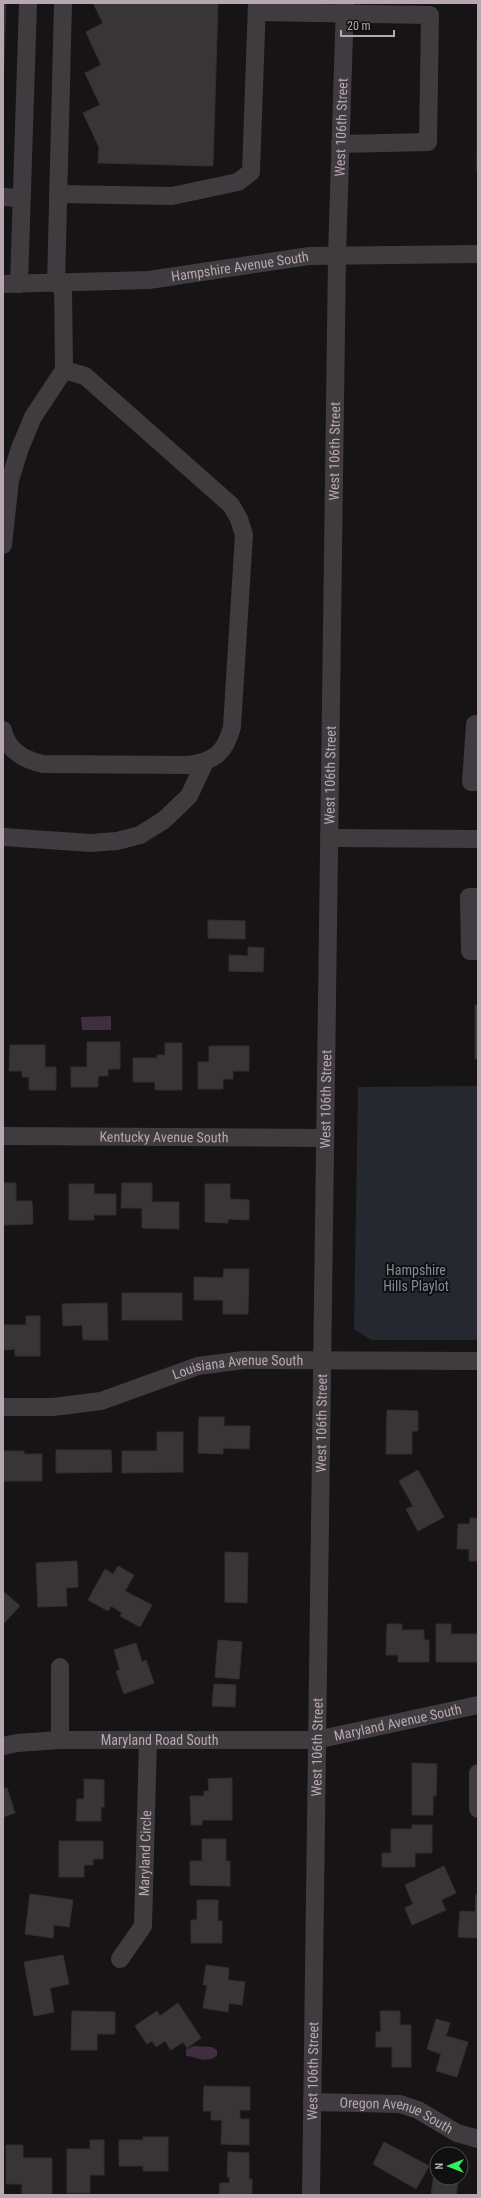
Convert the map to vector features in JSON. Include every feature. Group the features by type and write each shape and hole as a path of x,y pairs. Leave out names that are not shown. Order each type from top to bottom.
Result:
{"street":[{"path":"11,284 21,198 28,3"},
{"path":"3,545 10,480 20,448 33,417 64,370 58,194 63,3"},
{"path":"58,194 172,196 238,182 252,172 257,7 345,8 430,16 428,142 340,144"},
{"name":"West 106th Street","path":"311,2195 337,255 345,8"},
{"path":"3,197 21,198"},
{"name":"Hampshire Avenue South","path":"11,284 60,284 149,280 309,256 478,254"},
{"path":"3,730 4,737 14,751 27,760 43,764 188,765 205,762 218,754 227,744 232,727 244,535 239,519 230,505 84,376 64,370"},
{"path":"478,724 475,724 471,782 478,782"},
{"path":"3,837 91,843 117,841 140,836 164,820 189,796 205,762"},
{"path":"330,838 478,839"},
{"path":"478,897 469,897 470,951 478,951"},
{"name":"Kentucky Avenue South","path":"3,1136 325,1138"},
{"name":"Louisiana Avenue South","path":"3,1407 53,1407 101,1401 198,1366 244,1360 478,1361"},
{"path":"60,1668 60,1740"},
{"name":"Maryland Avenue South","path":"316,1740 478,1705"},
{"name":"Maryland Road South","path":"3,1746 60,1740 316,1740"},
{"name":"Maryland Circle","path":"120,1959 143,1926 148,1740"},
{"path":"478,1773 478,1809"},
{"name":"Oregon Avenue South","path":"312,2102 400,2104 418,2110 457,2133 478,2139"}],"green space":[{"name":"Hampshire Hills Playlot","path":"478,1086 478,1340 371,1340 354,1329 358,1087"}],"shaded area":[{"path":"111,1016 111,1030 82,1030 81,1017"},
{"path":"194,2046 212,2047 217,2050 217,2056 209,2060 205,2060 186,2056 186,2049"}],"building":[{"path":"3,3 6,3 3,90"},
{"path":"93,3 218,3 213,166 98,163 99,147 83,113 100,105 85,73 101,65 86,32 103,23"},
{"path":"477,39 478,39 477,170"},
{"path":"208,920 245,921 245,939 208,938"},
{"path":"248,947 264,948 263,972 229,971 229,955 248,956"},
{"path":"475,1005 478,1005 478,1059 475,1059"},
{"path":"87,1042 120,1042 120,1069 108,1069 108,1076 98,1076 98,1087 71,1087 71,1067 87,1067"},
{"path":"165,1043 182,1043 182,1090 155,1090 155,1082 133,1082 133,1058 157,1058 157,1055 165,1055"},
{"path":"10,1045 45,1045 45,1067 56,1067 56,1090 29,1090 29,1077 22,1077 22,1071 9,1071"},
{"path":"209,1046 249,1046 249,1071 233,1071 233,1079 223,1079 223,1089 198,1089 198,1062 209,1062"},
{"path":"3,1183 16,1183 16,1201 32,1201 33,1224 3,1225"},
{"path":"122,1183 152,1183 152,1202 179,1202 179,1229 142,1228 142,1208 121,1208"},
{"path":"69,1184 94,1184 94,1194 116,1194 116,1215 94,1215 94,1220 69,1220"},
{"path":"205,1184 230,1184 230,1199 249,1200 249,1220 228,1219 228,1223 205,1222"},
{"path":"224,1269 249,1269 248,1314 223,1314 223,1300 194,1300 194,1277 223,1278"},
{"path":"122,1293 182,1293 182,1320 122,1320"},
{"path":"107,1303 108,1340 83,1340 82,1325 63,1326 62,1304"},
{"path":"26,1316 40,1316 40,1356 15,1356 15,1349 3,1350 3,1325 26,1325"},
{"path":"387,1410 418,1411 418,1431 412,1431 412,1454 386,1454"},
{"path":"199,1417 224,1417 224,1426 250,1426 249,1449 223,1448 223,1454 198,1453"},
{"path":"157,1432 183,1432 183,1472 122,1473 122,1451 157,1451"},
{"path":"56,1450 111,1450 112,1472 56,1473"},
{"path":"3,1451 24,1451 24,1454 42,1454 42,1481 3,1481"},
{"path":"418,1470 444,1517 418,1531 406,1509 413,1506 399,1481"},
{"path":"470,1518 478,1518 478,1561 469,1561 469,1549 457,1549 458,1524 470,1524"},
{"path":"225,1552 248,1553 247,1603 225,1602"},
{"path":"77,1561 78,1587 66,1588 67,1606 38,1607 36,1563"},
{"path":"118,1566 134,1575 125,1591 152,1605 140,1627 120,1616 122,1613 111,1606 108,1611 88,1600 105,1569 113,1574"},
{"path":"3,1591 20,1606 3,1624"},
{"path":"387,1624 402,1624 402,1630 424,1630 424,1640 429,1640 429,1662 398,1662 398,1655 386,1655"},
{"path":"436,1624 451,1624 451,1634 478,1634 478,1662 436,1662"},
{"path":"218,1640 242,1642 239,1679 215,1677"},
{"path":"136,1643 142,1662 146,1660 154,1683 124,1694 116,1671 120,1670 114,1650"},
{"path":"214,1684 236,1685 235,1707 212,1706"},
{"path":"412,1763 437,1764 436,1796 433,1796 433,1815 412,1815"},
{"path":"232,1778 232,1820 202,1820 202,1825 191,1825 190,1796 204,1796 204,1791 209,1791 208,1779"},
{"path":"84,1779 104,1780 104,1807 101,1807 101,1821 76,1821 77,1799 84,1799"},
{"path":"7,1788 15,1813 3,1817 3,1789"},
{"path":"412,1825 432,1825 432,1853 415,1853 415,1867 382,1867 382,1853 391,1853 391,1829 412,1829"},
{"path":"202,1839 226,1839 226,1861 230,1861 230,1886 190,1885 190,1861 202,1861"},
{"path":"59,1841 103,1841 103,1859 93,1859 93,1865 84,1865 84,1877 59,1877"},
{"path":"444,1866 456,1893 441,1900 446,1910 412,1925 405,1908 413,1904 405,1885"},
{"path":"30,1894 73,1900 69,1927 54,1925 53,1938 25,1934"},
{"path":"476,1894 478,1895 478,1938 458,1937 460,1911 475,1912"},
{"path":"197,1900 218,1900 218,1921 222,1921 222,1943 191,1943 191,1920 197,1920"},
{"path":"63,1955 69,1984 50,1988 54,2012 34,2016 24,1962"},
{"path":"206,1965 229,1968 228,1980 245,1982 242,2005 229,2003 228,2012 203,2008 207,1985 203,1985"},
{"path":"178,2003 201,2038 187,2048 183,2042 171,2050 165,2041 156,2047 152,2041 147,2044 135,2026 157,2011 160,2016"},
{"path":"72,2011 115,2012 115,2034 97,2034 97,2050 71,2050"},
{"path":"380,2011 400,2011 400,2025 411,2025 411,2067 392,2067 392,2047 376,2047 376,2032 381,2032"},
{"path":"436,2019 450,2023 446,2036 468,2042 457,2077 436,2071 441,2054 427,2049"},
{"path":"204,2086 250,2087 250,2110 240,2110 240,2119 249,2119 249,2145 221,2144 222,2120 211,2120 211,2111 203,2111"},
{"path":"143,2137 168,2137 168,2171 143,2171 143,2166 119,2166 119,2140 143,2140"},
{"path":"90,2140 104,2140 104,2175 90,2175 90,2193 67,2193 67,2149 90,2149"},
{"path":"384,2142 429,2166 416,2189 373,2164"},
{"path":"6,2145 23,2145 23,2158 52,2158 52,2195 22,2195 22,2184 6,2184"},
{"path":"228,2152 249,2153 249,2179 252,2179 252,2195 219,2195 220,2183 229,2183 230,2177 227,2177"},
{"path":"432,2186 458,2186 456,2195 431,2195"}]}
